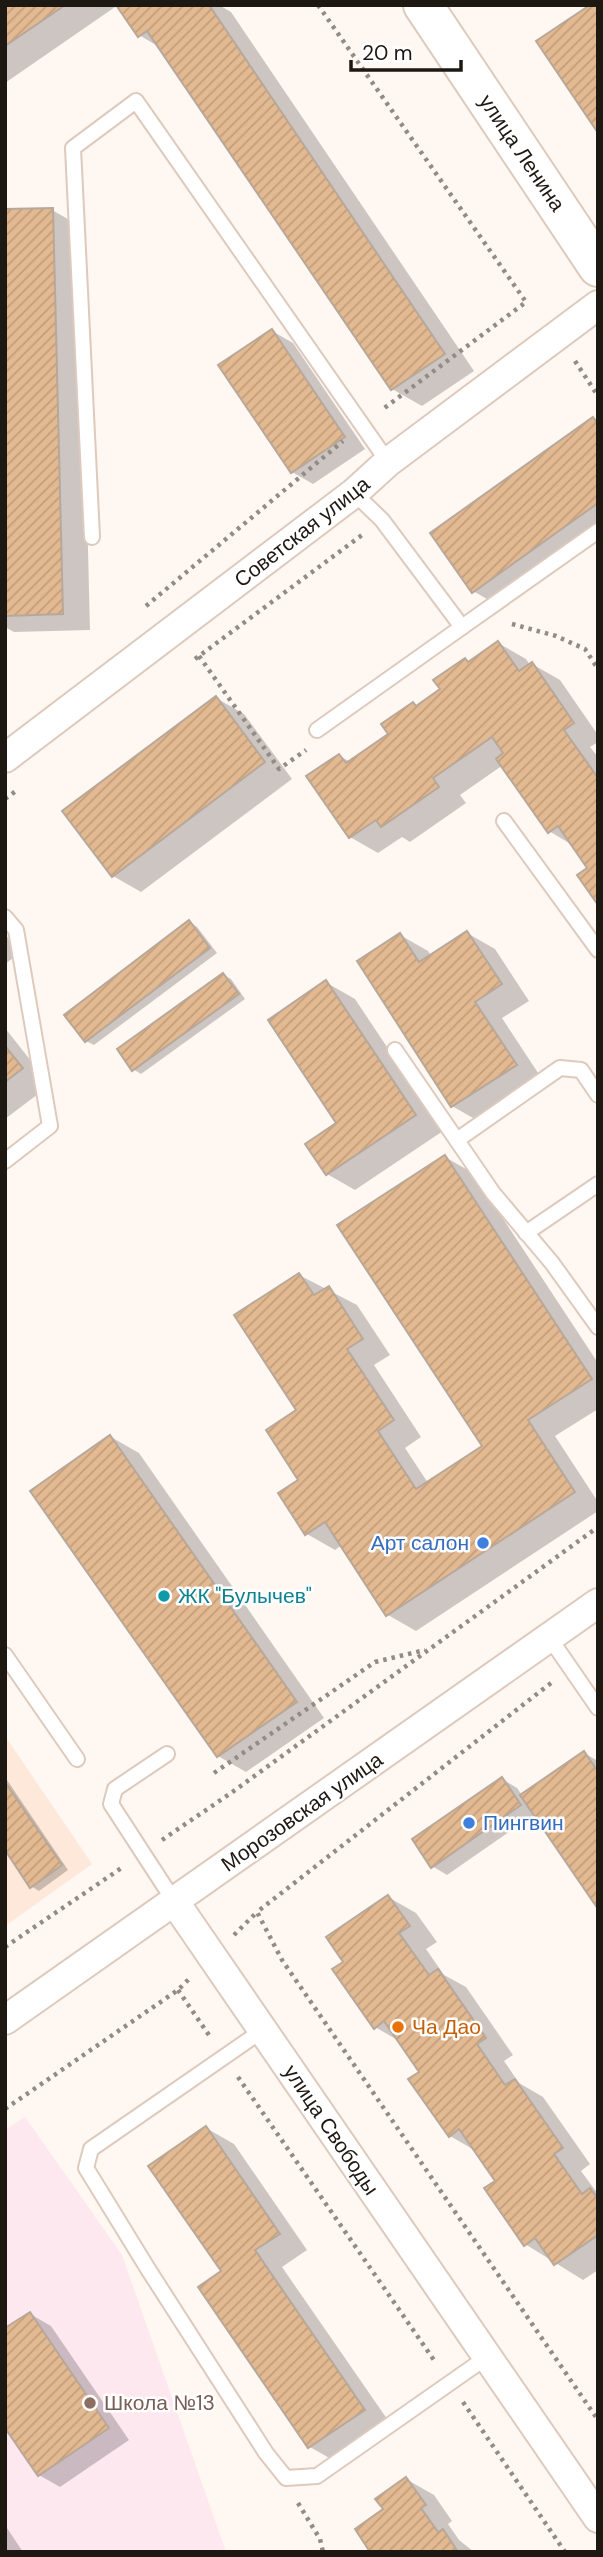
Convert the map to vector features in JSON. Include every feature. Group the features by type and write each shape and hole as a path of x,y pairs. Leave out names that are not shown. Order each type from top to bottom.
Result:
{"main road":[{"name":"улица Ленина","path":"423,5 598,267"}],"street":[{"name":"Советская улица","path":"5,758 354,493 388,462 598,305"},
{"name":"Морозовская улица","path":"5,2020 598,1603"},
{"name":"улица Свободы","path":"174,1901 598,2518"}],"lane":[{"path":"92,537 73,148 136,101 388,462"},
{"path":"354,493 383,520 462,627"},
{"path":"317,730 598,531"},
{"path":"504,821 598,950"},
{"path":"5,917 16,930 50,1126 5,1161"},
{"path":"395,1050 493,1193 552,1263 598,1327"},
{"path":"457,1140 560,1068 581,1070 598,1095"},
{"path":"527,1233 598,1184"},
{"path":"549,1637 598,1708"},
{"path":"5,1655 77,1759"},
{"name":"улица Свободы","path":"167,1754 115,1789 111,1804 174,1901"},
{"path":"263,2030 91,2149 86,2168 266,2453 286,2478 317,2476 487,2357"}],"path":[{"path":"140,611 362,425 526,302 318,5"},
{"path":"578,364 598,396"},
{"path":"189,663 383,520"},
{"path":"199,656 220,685"},
{"path":"5,1947 231,1793 598,1527"},
{"path":"214,1773 375,1662 429,1649"},
{"path":"571,1668 257,1912 282,1961 598,2420"},
{"path":"5,2109 178,1990 565,2552"},
{"path":"309,2524 320,2539 323,2552"}],"shaded area":[{"path":"5,1736 92,1864 5,1926"},
{"name":"Школа №13","path":"25,2117 122,2255 226,2552 5,2552 5,2130"}],"building":[{"path":"5,5 65,5 5,46"},
{"path":"116,5 209,5 445,354 391,390 147,31 138,37"},
{"path":"590,5 598,5 598,133 536,41"},
{"path":"53,208 63,614 5,616 5,209"},
{"path":"272,329 345,437 291,473 218,365"},
{"path":"593,417 598,424 598,503 472,593 430,533"},
{"path":"498,641 519,671 532,662 574,723 564,730 598,778 598,905 577,875 587,868 558,826 548,833 496,759 503,753 492,737 433,778 439,787 381,827 376,820 349,838 306,776 339,754 346,763 388,734 381,724 413,702 416,706 440,689 433,680 465,658 468,662"},
{"path":"216,696 265,762 112,877 62,811"},
{"path":"189,920 210,948 85,1042 64,1015"},
{"path":"467,931 502,984 475,1002 517,1065 451,1107 357,961 400,933 419,962"},
{"path":"223,973 239,994 132,1071 117,1049"},
{"path":"326,980 416,1115 326,1175 305,1144 336,1123 268,1020"},
{"path":"5,1046 23,1068 5,1082"},
{"path":"445,1155 592,1379 528,1420 575,1492 386,1616 325,1522 305,1535 278,1493 298,1480 266,1430 296,1410 234,1315 299,1273 314,1295 329,1286 363,1339 347,1349 394,1420 378,1431 416,1489 482,1446 337,1225"},
{"name":"ЖК \"Булычев\"","path":"110,1435 297,1702 217,1757 30,1491"},
{"path":"584,1751 598,1772 598,1909 520,1795"},
{"path":"502,1777 521,1805 431,1868 412,1839"},
{"path":"5,1782 62,1865 30,1888 5,1850"},
{"path":"388,1895 410,1926 399,1933 429,1975 438,1969 486,2038 477,2044 505,2085 515,2079 563,2148 554,2154 582,2194 590,2188 598,2199 598,2235 554,2265 535,2238 524,2246 484,2188 495,2181 459,2129 449,2137 408,2079 419,2072 384,2021 374,2029 332,1969 343,1962 326,1937"},
{"path":"206,2126 280,2234 255,2250 365,2410 308,2448 198,2287 221,2271 148,2166"},
{"path":"30,2312 109,2428 38,2476 5,2428 5,2328"},
{"path":"406,2477 426,2505 421,2508 438,2532 443,2529 458,2552 370,2552 355,2529 383,2509 375,2499"}],"place":[{"name":"Арт салон","path":"483,1543"},
{"name":"ЖК \"Булычев\"","path":"164,1596"},
{"name":"Пингвин","path":"469,1823"},
{"name":"Ча Дао","path":"398,2027"},
{"name":"Школа №13","path":"90,2403"}]}
